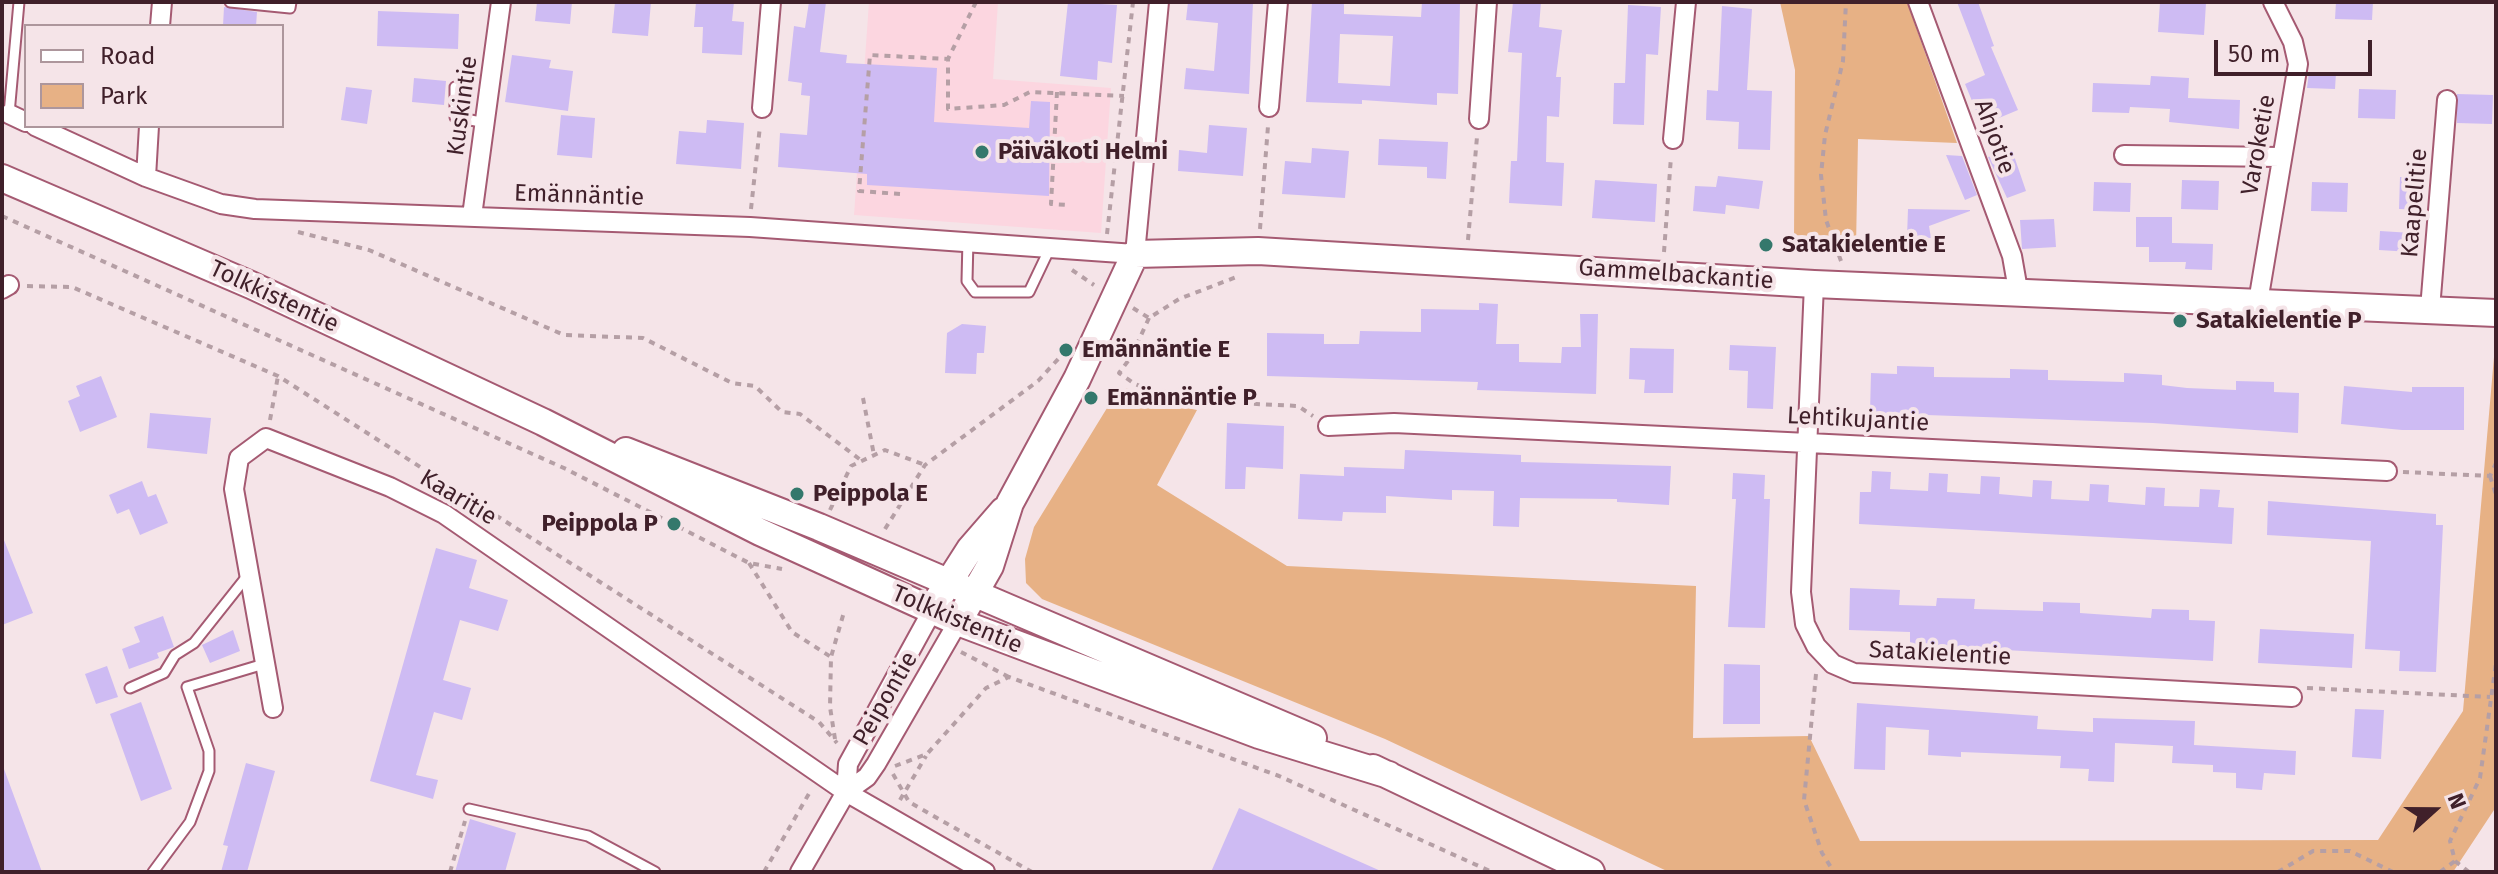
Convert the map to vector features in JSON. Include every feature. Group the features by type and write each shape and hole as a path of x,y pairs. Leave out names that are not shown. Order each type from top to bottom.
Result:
{"street":[{"path":"160,24 162,2"},
{"name":"Kuskintie","path":"472,216 501,2"},
{"path":"762,108 771,2"},
{"path":"952,633 990,566 1010,503 1077,379 1135,254 1159,2"},
{"path":"1269,107 1278,2"},
{"path":"1479,119 1487,2"},
{"path":"1673,139 1686,2"},
{"name":"Ahjotie","path":"1918,2 2012,256 2018,290"},
{"name":"Varoketie","path":"2258,302 2298,64 2293,42 2273,2"},
{"name":"Kaapelitie","path":"2430,309 2447,100"},
{"name":"Emännäntie","path":"39,128 146,177 221,204 286,212 750,227 968,239 1049,250 1135,254"},
{"path":"146,177 149,128"},
{"path":"2124,155 2280,157"},
{"name":"Tolkkistentie","path":"2,178 251,285 543,422 666,487 932,611 952,633 1389,775"},
{"name":"Gammelbackantie","path":"1135,254 1258,251 1814,284 2018,290 2496,313"},
{"path":"1814,284 1801,592 1805,624 1816,646"},
{"name":"Tolkkistentie","path":"543,422 674,468 1265,715 1591,872"},
{"name":"Lehtikujantie","path":"1328,426 1394,423 2387,471"},
{"path":"266,438 239,458 234,489 273,708"},
{"name":"Kaaritie","path":"266,438 390,487 444,514 846,792 985,872"},
{"path":"932,611 970,549 1010,503"},
{"name":"Peipontie","path":"846,792 848,764 932,611"},
{"name":"Peipontie","path":"800,872 846,792 867,777 876,764 952,633"},
{"name":"Satakielentie","path":"1816,646 1833,664 1854,673 2292,697"}],"lane":[{"path":"17,118 19,2"},
{"path":"230,2 290,8 291,2"},
{"path":"455,87 455,117 486,123"},
{"path":"968,239 967,281 975,292 1029,292 1049,250"},
{"path":"130,688 164,673 175,655 194,643 248,575"},
{"path":"153,872 190,822 209,771 209,751 187,687 264,664"},
{"path":"469,809 588,836 655,872"}],"path":[{"path":"976,2 948,59 948,109 1004,105 1030,92 1124,96"},
{"path":"1088,298 1104,254 1133,2"},
{"path":"1843,285 1842,264 1826,220 1821,187 1825,135 1843,61 1846,2"},
{"path":"900,194 859,191 870,55 948,59"},
{"path":"1057,92 1051,204 1068,205"},
{"path":"1258,251 1269,107"},
{"path":"750,227 762,108"},
{"path":"1466,262 1479,119"},
{"path":"1662,273 1673,139"},
{"path":"286,212 290,229 369,250 564,335 643,338 732,383 755,386 782,412 800,414 862,461"},
{"path":"2,216 566,469 749,563 794,571"},
{"path":"1149,318 1131,357 1119,373 1135,384 1160,394 1196,401 1298,406 1328,426"},
{"path":"885,529 925,465 1038,381 1066,350"},
{"path":"266,438 278,376"},
{"path":"863,398 874,455"},
{"path":"819,505 829,510 851,466 885,450 925,465"},
{"path":"2496,463 2490,476 2496,495"},
{"path":"2387,471 2490,476"},
{"path":"749,563 792,632 831,657"},
{"path":"952,633 1009,677 1279,776 1492,872"},
{"path":"1816,646 1816,691 1804,800 1822,853 1834,872"},
{"path":"2469,872 2455,861 2450,841 2480,778 2496,663"},
{"path":"890,817 927,754 986,688 1009,677"},
{"path":"2292,697 2304,688 2491,697"},
{"path":"835,742 855,753"},
{"path":"927,754 887,768 909,802 1032,872"},
{"path":"450,872 469,809"},
{"path":"2278,872 2313,851 2350,851 2393,872"},
{"path":"2440,872 2455,861"}],"shaded area":[{"name":"Päiväkoti Helmi","path":"869,2 998,2 993,79 1111,88 1101,233 854,215"}],"green space":[{"path":"1780,2 1907,2 1957,143 1858,139 1856,247 1794,239 1795,70"},
{"path":"2494,357 2496,807 2453,872 1669,872 1385,739 1042,599 1026,583 1025,559 1034,527 1115,395 1127,388 1158,402 1197,410 1157,485 1287,566 1696,586 1693,738 1809,736 1860,841 2378,840 2463,711"}],"building":[{"path":"537,2 572,2 570,24 535,21"},
{"path":"615,2 651,2 648,36 612,33"},
{"path":"696,2 734,2 732,21 744,22 742,55 702,53 703,27 694,27"},
{"path":"809,2 826,2 820,52 847,55 846,63 937,68 934,122 1029,128 1031,101 1050,102 1049,196 867,185 867,174 778,167 780,133 807,135 810,96 801,95 802,83 788,81 794,26 805,28"},
{"path":"1068,2 1117,5 1112,63 1098,61 1097,80 1060,76"},
{"path":"1188,2 1253,2 1249,94 1184,89 1186,68 1214,71 1218,23 1186,20"},
{"path":"1312,2 1344,2 1344,14 1421,17 1422,2 1460,2 1458,94 1437,93 1437,105 1362,100 1362,104 1306,102","holes":["1340,34 1393,36 1390,86 1338,83"]},
{"path":"1513,2 1541,2 1539,27 1562,30 1556,77 1561,77 1559,117 1547,116 1546,162 1564,163 1562,206 1509,203 1511,161 1517,161 1522,53 1508,52"},
{"path":"1957,2 1978,2 1994,46 1991,47 2018,110 1982,125 1965,84 1985,75"},
{"path":"2160,2 2206,3 2204,35 2158,32"},
{"path":"2336,2 2373,2 2372,20 2335,19"},
{"path":"1628,5 1661,7 1658,55 1646,54 1644,125 1613,124 1614,83 1625,83"},
{"path":"1722,6 1752,9 1747,90 1772,91 1770,150 1738,149 1739,122 1706,120 1707,90 1718,91"},
{"path":"224,7 257,12 256,24 223,24"},
{"path":"378,11 459,14 458,49 377,46"},
{"path":"512,55 551,60 549,68 573,71 568,111 505,102"},
{"path":"2309,72 2336,73 2335,89 2307,88"},
{"path":"2151,76 2189,78 2188,98 2240,100 2239,129 2169,122 2170,109 2130,107 2129,113 2092,112 2093,83 2150,85"},
{"path":"414,78 446,81 444,105 412,102"},
{"path":"346,87 372,90 367,124 341,120"},
{"path":"2359,89 2396,90 2395,119 2358,118"},
{"path":"2457,94 2493,95 2492,124 2457,123"},
{"path":"561,115 595,118 592,158 557,155"},
{"path":"707,120 744,123 741,169 676,164 679,131 706,133"},
{"path":"1209,125 1247,128 1243,176 1178,171 1179,150 1207,153"},
{"path":"1379,139 1448,142 1446,179 1427,178 1427,167 1378,165"},
{"path":"1312,148 1349,151 1345,198 1282,194 1285,161 1311,163"},
{"path":"2012,150 2026,191 2007,198 1988,157"},
{"path":"1946,155 1962,156 1977,195 1965,200"},
{"path":"1718,176 1763,181 1759,209 1726,205 1725,214 1693,211 1695,186 1716,187"},
{"path":"2400,177 2423,178 2422,210 2399,209"},
{"path":"1595,180 1657,184 1655,222 1592,218"},
{"path":"2182,180 2219,181 2218,210 2181,209"},
{"path":"2094,182 2131,183 2130,212 2093,211"},
{"path":"2312,182 2348,183 2347,212 2311,211"},
{"path":"1908,209 1970,211 1929,226 1931,238 1907,237"},
{"path":"2136,217 2172,217 2172,243 2213,244 2212,270 2185,269 2186,262 2149,262 2149,247 2136,247"},
{"path":"2054,219 2056,247 2022,249 2020,220"},
{"path":"2380,231 2412,233 2411,252 2379,250"},
{"path":"1479,303 1498,304 1496,344 1519,344 1519,362 1561,363 1562,347 1581,347 1580,314 1598,314 1596,394 1477,390 1478,382 1267,376 1267,333 1324,334 1324,344 1359,344 1360,331 1421,332 1421,309 1479,310"},
{"path":"962,324 986,326 984,353 977,353 976,374 945,373 947,333"},
{"path":"1730,345 1776,347 1773,409 1747,408 1748,371 1729,370"},
{"path":"1630,348 1674,349 1673,393 1644,393 1645,380 1629,379"},
{"path":"1897,366 1934,367 1934,377 2010,378 2010,369 2048,370 2048,380 2124,382 2124,373 2162,375 2162,385 2187,388 2236,390 2236,381 2274,382 2274,392 2299,393 2298,433 2153,423 1870,413 1871,373 1897,374"},
{"path":"101,376 117,417 80,432 68,401 80,396 76,386"},
{"path":"2344,386 2412,392 2412,387 2464,387 2464,430 2402,430 2341,424"},
{"path":"150,413 211,418 207,454 147,448"},
{"path":"1227,423 1284,426 1283,469 1246,467 1245,489 1225,489"},
{"path":"1405,450 1521,455 1521,462 1671,466 1669,505 1617,502 1617,499 1520,498 1519,527 1493,526 1494,491 1452,490 1452,500 1386,496 1386,513 1343,512 1342,521 1298,519 1300,474 1344,476 1344,467 1404,469"},
{"path":"1872,471 1891,472 1890,489 1928,491 1929,473 1948,474 1947,492 1980,494 1981,476 2000,477 1999,494 2032,497 2033,480 2052,481 2051,499 2089,501 2090,484 2109,485 2108,502 2145,505 2146,487 2165,488 2164,506 2199,507 2200,489 2220,490 2218,507 2234,508 2232,544 1859,524 1860,492 1871,492"},
{"path":"1733,473 1765,475 1764,499 1770,499 1765,628 1728,627 1736,499 1732,499"},
{"path":"142,481 148,497 156,494 168,523 140,535 129,509 117,514 109,495"},
{"path":"2268,501 2436,514 2436,525 2443,525 2436,672 2399,671 2400,651 2365,649 2371,541 2267,535"},
{"path":"2,535 33,613 2,625"},
{"path":"436,548 477,560 469,588 508,600 498,631 460,620 443,680 471,688 462,720 434,712 416,775 438,780 433,799 370,781"},
{"path":"1850,588 1900,590 1899,605 1936,606 1937,598 1975,599 1974,609 2043,611 2043,602 2080,603 2080,613 2151,618 2152,609 2189,610 2189,620 2215,621 2213,661 1910,645 1910,632 1849,630"},
{"path":"163,616 174,647 157,653 159,658 129,669 122,649 140,642 134,627"},
{"path":"2260,629 2354,634 2352,668 2258,663"},
{"path":"233,630 240,651 210,663 202,645"},
{"path":"1724,664 1760,665 1760,724 1723,724"},
{"path":"107,666 118,697 96,704 85,674"},
{"path":"141,702 172,789 141,801 110,714"},
{"path":"1857,703 2038,716 2037,729 2093,732 2093,718 2195,721 2194,745 2296,751 2295,775 2264,773 2262,790 2236,788 2236,773 2213,772 2213,765 2172,763 2173,746 2115,743 2114,782 2088,781 2089,769 2060,768 2061,756 1961,752 1961,757 1928,755 1929,730 1886,727 1885,770 1854,769"},
{"path":"2355,709 2384,710 2381,759 2352,757"},
{"path":"246,763 275,771 247,872 221,872 228,846 223,845"},
{"path":"4,769 42,872 2,872"},
{"path":"1239,808 1383,872 1211,872"},
{"path":"470,819 516,833 505,872 455,872"}],"place":[{"name":"Päiväkoti Helmi","path":"982,152"},
{"name":"Satakielentie E","path":"1766,245"},
{"name":"Satakielentie P","path":"2180,321"},
{"name":"Emännäntie E","path":"1066,350"},
{"name":"Emännäntie P","path":"1091,398"},
{"name":"Peippola E","path":"797,494"},
{"name":"Peippola P","path":"674,524"}]}
